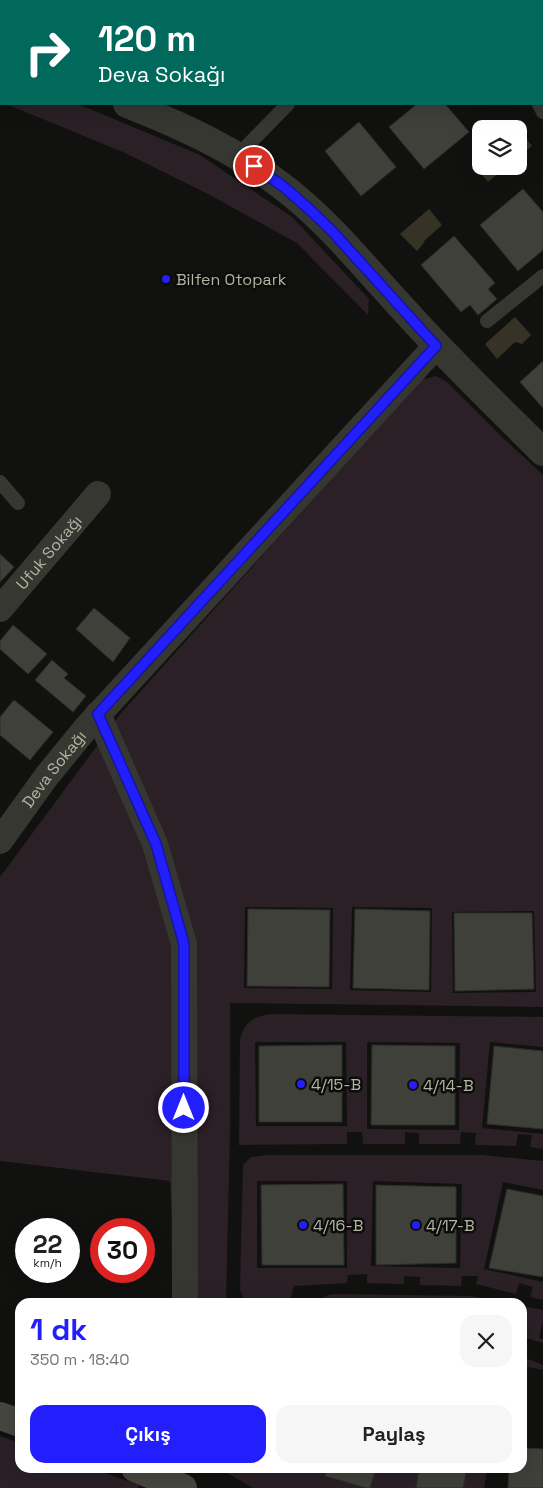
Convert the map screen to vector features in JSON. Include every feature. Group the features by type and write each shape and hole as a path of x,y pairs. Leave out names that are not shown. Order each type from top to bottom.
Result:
{"main road":[{"path":"0,1416 15,1421"},
{"path":"147,1473 183,1488"}],"street":[{"path":"129,105 200,135 238,155 284,187 331,230 436,346 543,452"},
{"name":"Deva Sokağı","path":"0,841 46,777 98,714 436,346"},
{"name":"Ufuk Sokağı","path":"0,609 98,494"},
{"path":"98,714 156,844 184,944 185,1298"}],"lane":[{"path":"238,155 287,105"},
{"path":"487,321 543,276"},
{"path":"0,482 18,502"}],"shaded area":[{"path":"8,105 80,105 200,155 292,217 369,299 368,315 297,243 208,194 123,152"},
{"path":"527,140 532,146 527,150"},
{"path":"482,175 496,175 488,182"},
{"path":"429,209 442,225 425,240 417,251 400,234"},
{"path":"515,317 531,335 522,344 515,342 497,359 485,344"},
{"path":"436,376 447,382 543,475 543,1007 230,1003 230,1132 226,1298 177,1298 170,1181 0,1161 0,877 122,712 420,380","holes":["245,907 333,908 332,989 244,988","352,907 432,908 431,992 350,990","534,911 536,992 453,993 452,912"]},
{"path":"269,1014 543,1017 543,1047 490,1042 482,1128 543,1134 543,1149 530,1147 532,1135 518,1134 516,1146 475,1145 476,1133 461,1132 460,1144 419,1144 419,1133 405,1132 405,1144 363,1144 362,1132 347,1132 347,1144 239,1145 240,1040 246,1025 253,1019","holes":["255,1042 346,1042 347,1126 256,1126","367,1042 460,1043 459,1130 367,1129"]},
{"path":"268,1155 482,1155 543,1161 543,1190 503,1182 484,1269 543,1282 543,1300 530,1297 533,1287 519,1283 516,1294 476,1284 478,1276 462,1276 461,1286 420,1285 420,1277 404,1276 404,1284 367,1283 367,1274 348,1275 347,1283 294,1286 291,1298 244,1298 240,1290 243,1165 251,1157","holes":["257,1181 347,1181 347,1268 257,1268","373,1181 462,1184 460,1268 371,1266"]},
{"path":"328,1295 471,1296 483,1298 322,1298"},
{"path":"527,1307 543,1310 539,1338 543,1339 543,1343 527,1338"},
{"path":"527,1359 543,1365 543,1370 527,1367"},
{"path":"0,1436 15,1441 15,1473 105,1473 140,1485 138,1488 0,1488"},
{"path":"227,1473 486,1473 484,1488 253,1488"}],"building":[{"path":"416,105 446,105 469,132 424,169 389,127"},
{"path":"359,122 396,167 361,196 325,151"},
{"path":"523,189 543,212 543,250 518,271 480,225"},
{"path":"454,236 495,283 488,289 497,299 478,315 470,305 461,312 421,265"},
{"path":"543,361 543,408 520,382"},
{"path":"0,554 14,567 0,582"},
{"path":"94,608 130,638 113,662 76,629"},
{"path":"13,625 47,654 28,674 0,649 0,641"},
{"path":"52,660 68,674 64,678 86,696 73,712 35,680"},
{"path":"14,700 53,732 30,760 0,735 0,717"},
{"path":"248,909 330,910 329,987 247,986"},
{"path":"355,909 430,911 429,990 353,988"},
{"path":"454,913 532,913 534,989 455,991"},
{"name":"4/15-B","path":"342,1045 342,1122 259,1122 259,1046"},
{"name":"4/14-B","path":"372,1045 455,1046 455,1125 371,1125"},
{"path":"494,1046 543,1051 543,1129 487,1124"},
{"name":"4/16-B","path":"343,1184 344,1265 262,1265 261,1185"},
{"name":"4/17-B","path":"376,1185 456,1187 456,1263 376,1265"},
{"path":"507,1189 543,1196 543,1277 489,1268"},
{"path":"527,1448 543,1449 543,1488 508,1488 509,1473 527,1473"},
{"path":"326,1473 374,1473 370,1488 325,1476"},
{"path":"418,1473 466,1473 463,1488 416,1488"}],"place":[{"name":"Bilfen Otopark","path":"166,279"},
{"name":"4/15-B","path":"301,1084"},
{"name":"4/14-B","path":"413,1085"},
{"name":"4/16-B","path":"303,1225"},
{"name":"4/17-B","path":"416,1225"}],"route":[{"path":"184,1108 184,944 156,844 98,714 436,346 331,230 284,187 254,166"}]}
